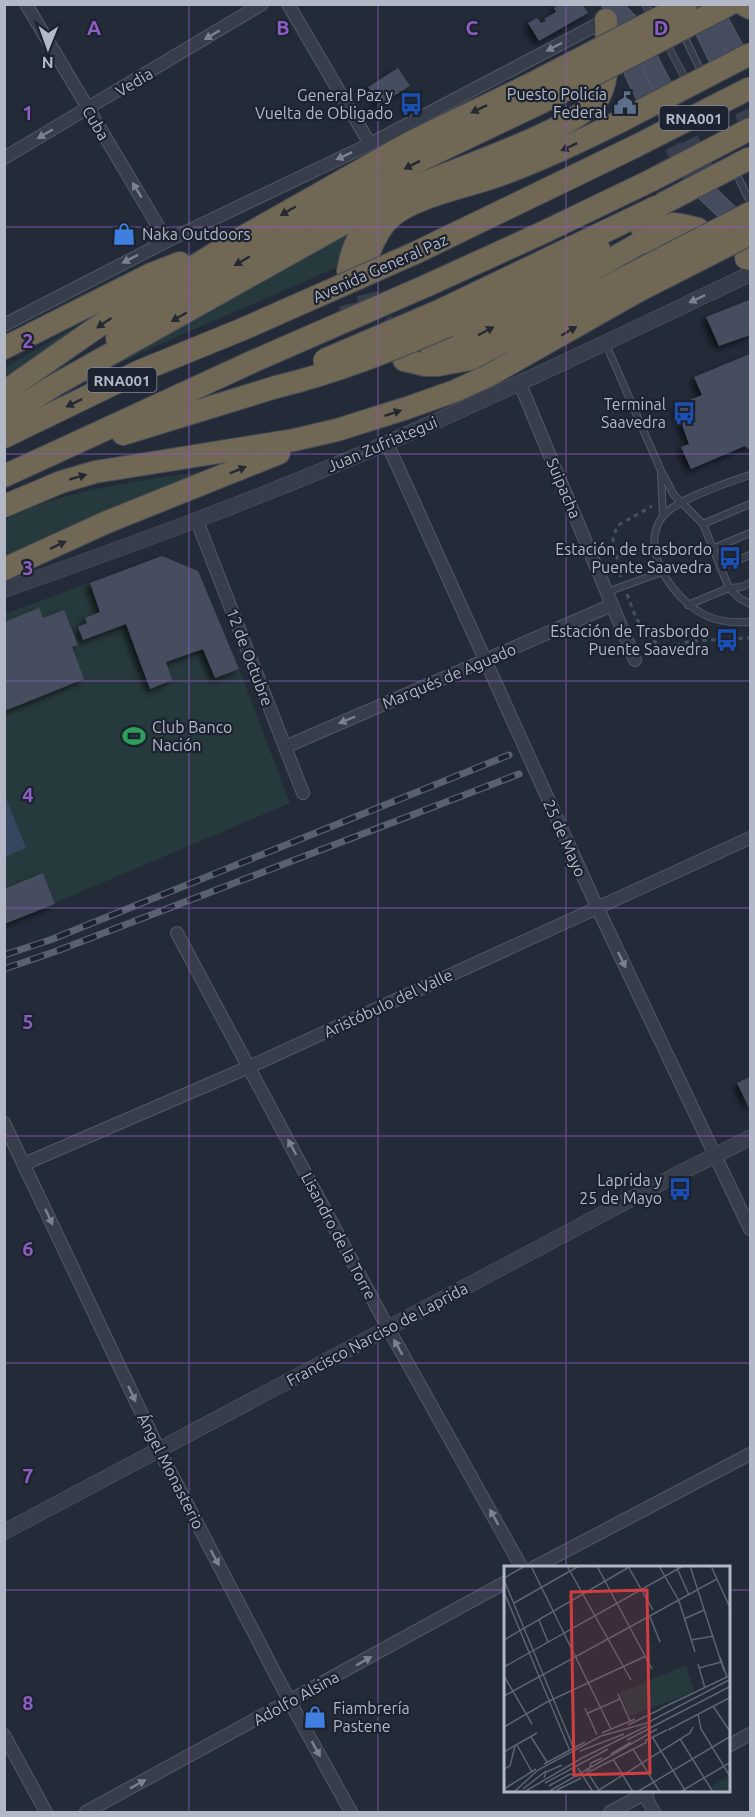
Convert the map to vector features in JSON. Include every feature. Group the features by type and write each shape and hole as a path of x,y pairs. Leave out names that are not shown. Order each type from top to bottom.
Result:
{"highway":[{"path":"4,392 104,323 227,246 409,143 536,93 730,4"},
{"path":"743,4 750,8"},
{"path":"4,417 55,385 346,221 395,196 574,119 590,108 601,92 605,79 609,10"},
{"path":"55,385 135,324 192,289 536,93 679,15"},
{"path":"395,196 362,228 352,251 357,266 381,229 398,212 532,162 621,121 744,54"},
{"name":"Avenida General Paz","path":"4,437 140,371 243,329 415,253 713,109 750,88"},
{"name":"Avenida General Paz","path":"4,476 254,361 542,233 750,129"},
{"path":"445,318 750,158"},
{"path":"4,569 107,522 337,430 455,391 488,376 740,214"},
{"path":"35,460 271,389 339,353 445,318 642,228 669,223 690,235 659,238 640,243 472,338 447,345 430,345"},
{"path":"404,360 438,365 471,359 633,283 750,234"},
{"path":"4,348 151,274 227,246"},
{"path":"4,506 61,482 95,472 250,448 337,430"}],"main road":[{"path":"692,4 720,62"},
{"path":"710,4 744,54"},
{"path":"609,10 630,24 665,91"},
{"path":"609,10 649,104 646,54"},
{"path":"710,190 740,214"}],"street":[{"name":"Cuba","path":"26,4 167,240"},
{"name":"Vedia","path":"4,158 262,4"},
{"path":"288,4 370,144"},
{"path":"4,325 167,240 370,144 609,10"},
{"name":"Juan Zufriategui","path":"4,590 197,520 387,443 520,384 605,342 749,264"},
{"name":"Suipacha","path":"520,384 634,660"},
{"name":"25 de Mayo","path":"387,443 597,907 750,1228"},
{"name":"12 de Octubre","path":"197,520 303,794"},
{"name":"Marqués de Aguado","path":"285,747 612,605"},
{"name":"Aristóbulo del Valle","path":"24,1164 249,1067 750,838"},
{"name":"Lisandro de la Torre","path":"177,933 388,1329 521,1566"},
{"name":"Ángel Monasterio","path":"4,1123 159,1450 290,1702 351,1812"},
{"name":"Francisco Narciso de Laprida","path":"4,1532 715,1154 750,1138"},
{"path":"537,1566 750,1454"},
{"name":"Adolfo Alsina","path":"86,1812 504,1583"},
{"path":"731,1744 750,1734"},
{"path":"4,1735 46,1812"},
{"path":"610,1812 643,1793"},
{"path":"645,1793 654,1812"}],"lane":[{"path":"645,4 656,23"},
{"path":"667,5 679,15 701,71"},
{"path":"661,33 686,80"},
{"path":"738,177 750,202"},
{"path":"605,342 661,471 674,495 703,524 729,588 739,598 750,604"},
{"path":"661,471 663,516 657,530 655,554 662,572 688,605 707,616 729,622 750,622"},
{"path":"663,516 682,502 750,475"},
{"path":"703,524 750,504"},
{"path":"714,548 750,533"},
{"path":"720,568 750,555"},
{"path":"607,592 662,572"},
{"path":"688,605 729,588 742,587 750,583"}],"shaded area":[{"path":"350,228 340,266 100,371"},
{"path":"93,317 5,377 4,368"},
{"path":"213,470 5,560 5,519 54,500 80,493"},
{"name":"Club Banco Nación","path":"162,556 198,571 239,669 290,803 5,924 5,614"}],"water":[{"path":"4,796 26,848 5,857"}],"building":[{"path":"560,4 582,4 588,13 539,41 528,23 537,18 541,23 546,21 544,19 556,12 554,8"},
{"path":"398,68 410,86 379,105 368,87"},
{"path":"749,300 750,335 719,346 706,317"},
{"path":"750,354 750,450 745,446 691,469 681,447 689,444 675,406 702,395 694,377"},
{"path":"162,556 198,571 239,669 215,678 203,649 166,662 172,680 150,689 126,624 83,640 78,627 87,623 85,618 100,612 90,583"},
{"path":"39,608 43,618 64,610 78,645 72,647 84,679 7,710 4,703 4,622"},
{"path":"43,873 55,904 4,924 4,889"},
{"path":"750,1077 750,1110 737,1083"}],"tunnel":[{"path":"737,54 750,83"},
{"path":"720,62 750,126"},
{"path":"665,91 714,188"},
{"path":"647,99 686,169 706,192"},
{"path":"366,261 366,285 372,308 385,326 405,339"},
{"path":"348,271 348,295 354,317 366,336 385,352"}],"railway":[{"path":"4,955 50,940 509,755"},
{"path":"4,969 54,952 519,774"}],"place":[{"name":"Puesto Policía Federal","path":"625,103"},
{"name":"General Paz y Vuelta de Obligado","path":"411,104"},
{"name":"Naka Outdoors","path":"124,234"},
{"name":"Terminal Saavedra","path":"684,413"},
{"name":"Estación de trasbordo Puente Saavedra","path":"730,558"},
{"name":"Estación de Trasbordo Puente Saavedra","path":"727,640"},
{"name":"Club Banco Nación","path":"134,736"},
{"name":"Laprida y 25 de Mayo","path":"680,1189"},
{"name":"Fiambrería Pastene","path":"315,1717"}]}
